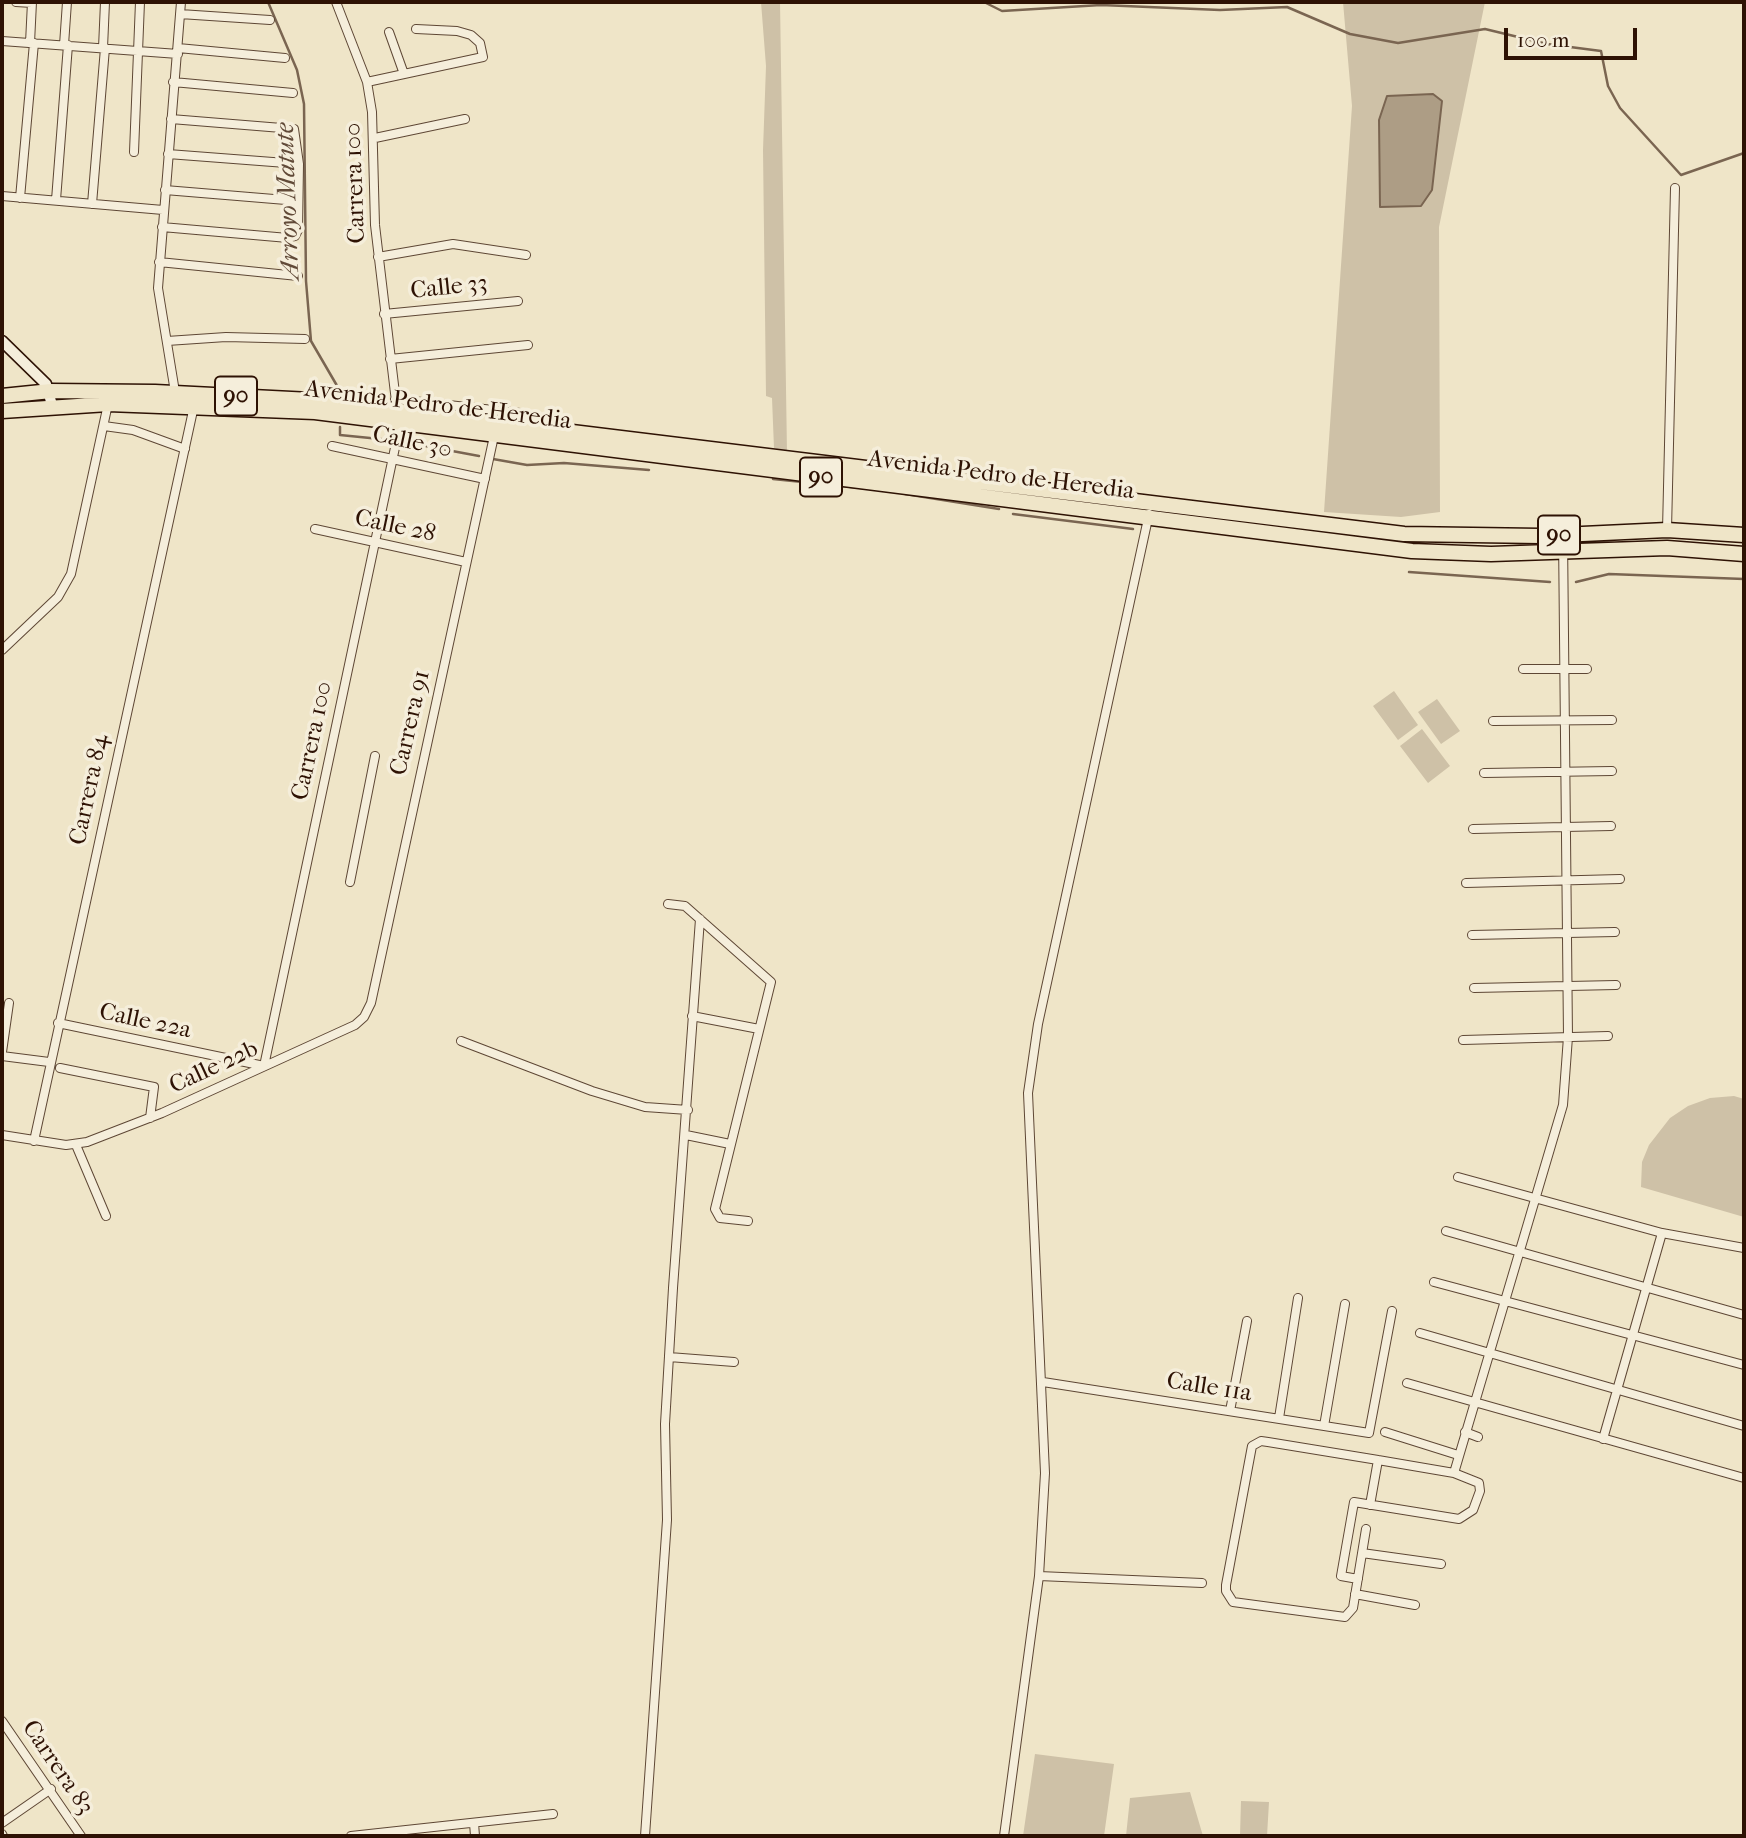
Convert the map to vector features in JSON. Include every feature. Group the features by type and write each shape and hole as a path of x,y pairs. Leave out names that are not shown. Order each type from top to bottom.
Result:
{"highway":[{"name":"Avenida Pedro de Heredia","path":"2,411 51,398 175,392 311,400 723,453 1151,501 1415,535 1563,535 1667,530 1744,535"},
{"name":"Avenida Pedro de Heredia","path":"2,396 108,404 315,412 397,411 494,436 1149,517 1384,549 1491,555 1667,548 1744,554"}],"street":[{"path":"16,2 32,2 32,43 20,198"},
{"path":"56,200 67,2"},
{"path":"92,204 106,2"},
{"path":"134,152 140,2"},
{"path":"175,392 159,305 159,262 181,2"},
{"name":"Carrera 100","path":"264,1066 392,458 397,411 378,257 374,138 367,82 336,2"},
{"path":"180,14 270,20"},
{"path":"367,82 483,57 480,43 471,35 457,31 416,29"},
{"path":"389,32 404,74"},
{"path":"2,41 285,58"},
{"path":"173,82 293,93"},
{"path":"162,227 288,238 295,236 298,230 299,164 294,129 172,119"},
{"path":"374,138 465,119"},
{"path":"168,154 299,164"},
{"path":"1667,530 1675,188"},
{"path":"165,190 298,201"},
{"path":"2,196 163,210"},
{"name":"Calle 33","path":"378,257 453,244 526,255"},
{"path":"159,262 298,276"},
{"name":"Calle 33","path":"384,314 518,301"},
{"path":"167,341 226,337 305,339"},
{"path":"2,341 40,376 51,398"},
{"path":"390,359 528,345"},
{"path":"2,650 58,597 71,574 108,404"},
{"name":"Carrera 84","path":"34,1140 194,406"},
{"path":"397,411 520,413"},
{"path":"104,426 132,430 184,449"},
{"name":"Carrera 91","path":"364,1017 371,1003 494,436"},
{"name":"Calle 30","path":"332,446 485,479"},
{"path":"1004,1836 1039,1576 1045,1473 1028,1093 1038,1024 1151,501"},
{"name":"Calle 28","path":"315,529 467,562"},
{"path":"1454,1473 1563,1105 1568,1037 1563,535"},
{"path":"1523,669 1587,669"},
{"path":"1493,721 1612,720"},
{"path":"350,881 375,757"},
{"path":"1484,773 1612,771"},
{"path":"1473,828 1611,826"},
{"path":"1466,883 1620,879"},
{"path":"668,904 685,906 771,982 730,1144 716,1214 748,1221"},
{"path":"645,1836 667,1520 666,1424 669,1357 700,919"},
{"path":"1472,935 1615,932"},
{"path":"1474,988 1616,985"},
{"path":"9,1003 2,1054 49,1062"},
{"path":"692,1016 759,1029"},
{"name":"Calle 22b","path":"76,1145 150,1118 355,1025 364,1017"},
{"name":"Calle 22a","path":"58,1023 264,1066"},
{"path":"1463,1040 1608,1036"},
{"path":"461,1041 592,1091 645,1107 688,1110"},
{"path":"60,1068 154,1087 150,1118"},
{"path":"2,1135 76,1145 106,1216"},
{"path":"686,1135 730,1144"},
{"path":"1458,1177 1662,1233 1744,1248"},
{"path":"1446,1231 1744,1315"},
{"path":"1603,1439 1662,1233"},
{"path":"1434,1282 1744,1365"},
{"path":"1279,1419 1298,1298"},
{"path":"1324,1426 1345,1304"},
{"name":"Calle 11a","path":"1043,1382 1369,1433 1392,1311"},
{"path":"1230,1411 1247,1321"},
{"path":"1420,1333 1744,1426"},
{"path":"669,1357 734,1362"},
{"path":"1407,1383 1744,1478"},
{"path":"1385,1432 1458,1455"},
{"path":"1465,1432 1478,1437"},
{"path":"1358,1579 1341,1576 1354,1502 1454,1520 1464,1518 1473,1510 1480,1486 1476,1480 1454,1473 1268,1442 1256,1443 1249,1450 1229,1562 1226,1591 1233,1602 1339,1618 1350,1614 1358,1579 1366,1529"},
{"path":"1370,1505 1378,1460"},
{"path":"1362,1553 1441,1564"},
{"path":"1039,1576 1202,1583"},
{"path":"1355,1594 1415,1605"},
{"name":"Carrera 83","path":"2,1721 81,1836"},
{"path":"2,1823 51,1789"},
{"path":"351,1836 386,1835 553,1814"},
{"path":"474,1823 475,1836"}],"shaded area":[{"path":"761,2 780,2 787,453 774,448 772,398 766,396 763,150 766,66"},
{"path":"1343,2 1485,2 1439,227 1440,512 1401,517 1324,512 1352,106"},
{"path":"1433,94 1442,101 1432,190 1421,206 1380,207 1379,120 1387,96"},
{"path":"1394,691 1418,725 1398,740 1373,706"},
{"path":"1437,699 1460,731 1441,744 1418,712"},
{"path":"1422,729 1450,766 1428,783 1400,746"},
{"path":"1734,1096 1744,1099 1744,1217 1641,1187 1642,1162 1649,1145 1670,1118 1688,1106 1710,1098"},
{"path":"1035,1754 1114,1764 1104,1836 1023,1836"},
{"path":"1190,1792 1203,1836 1126,1836 1130,1798"},
{"path":"1241,1801 1269,1802 1267,1836 1240,1836"}],"waterway":[{"name":"Arroyo Matute","path":"268,2 297,70 304,104 306,281 311,341 343,396"},
{"name":"Arroyo Matute","path":"984,2 1002,11 1101,5 1220,10 1287,7 1350,34 1398,43 1485,29 1547,44 1601,51 1608,86 1620,108 1681,175 1744,153"},
{"path":"340,427 340,435 390,440"},
{"path":"404,442 479,456"},
{"path":"493,459 527,465 564,463 649,470"},
{"path":"773,479 871,489"},
{"path":"905,494 999,509"},
{"path":"1013,514 1133,529"},
{"path":"1409,572 1550,582"},
{"path":"1576,582 1609,574 1744,579"}]}
